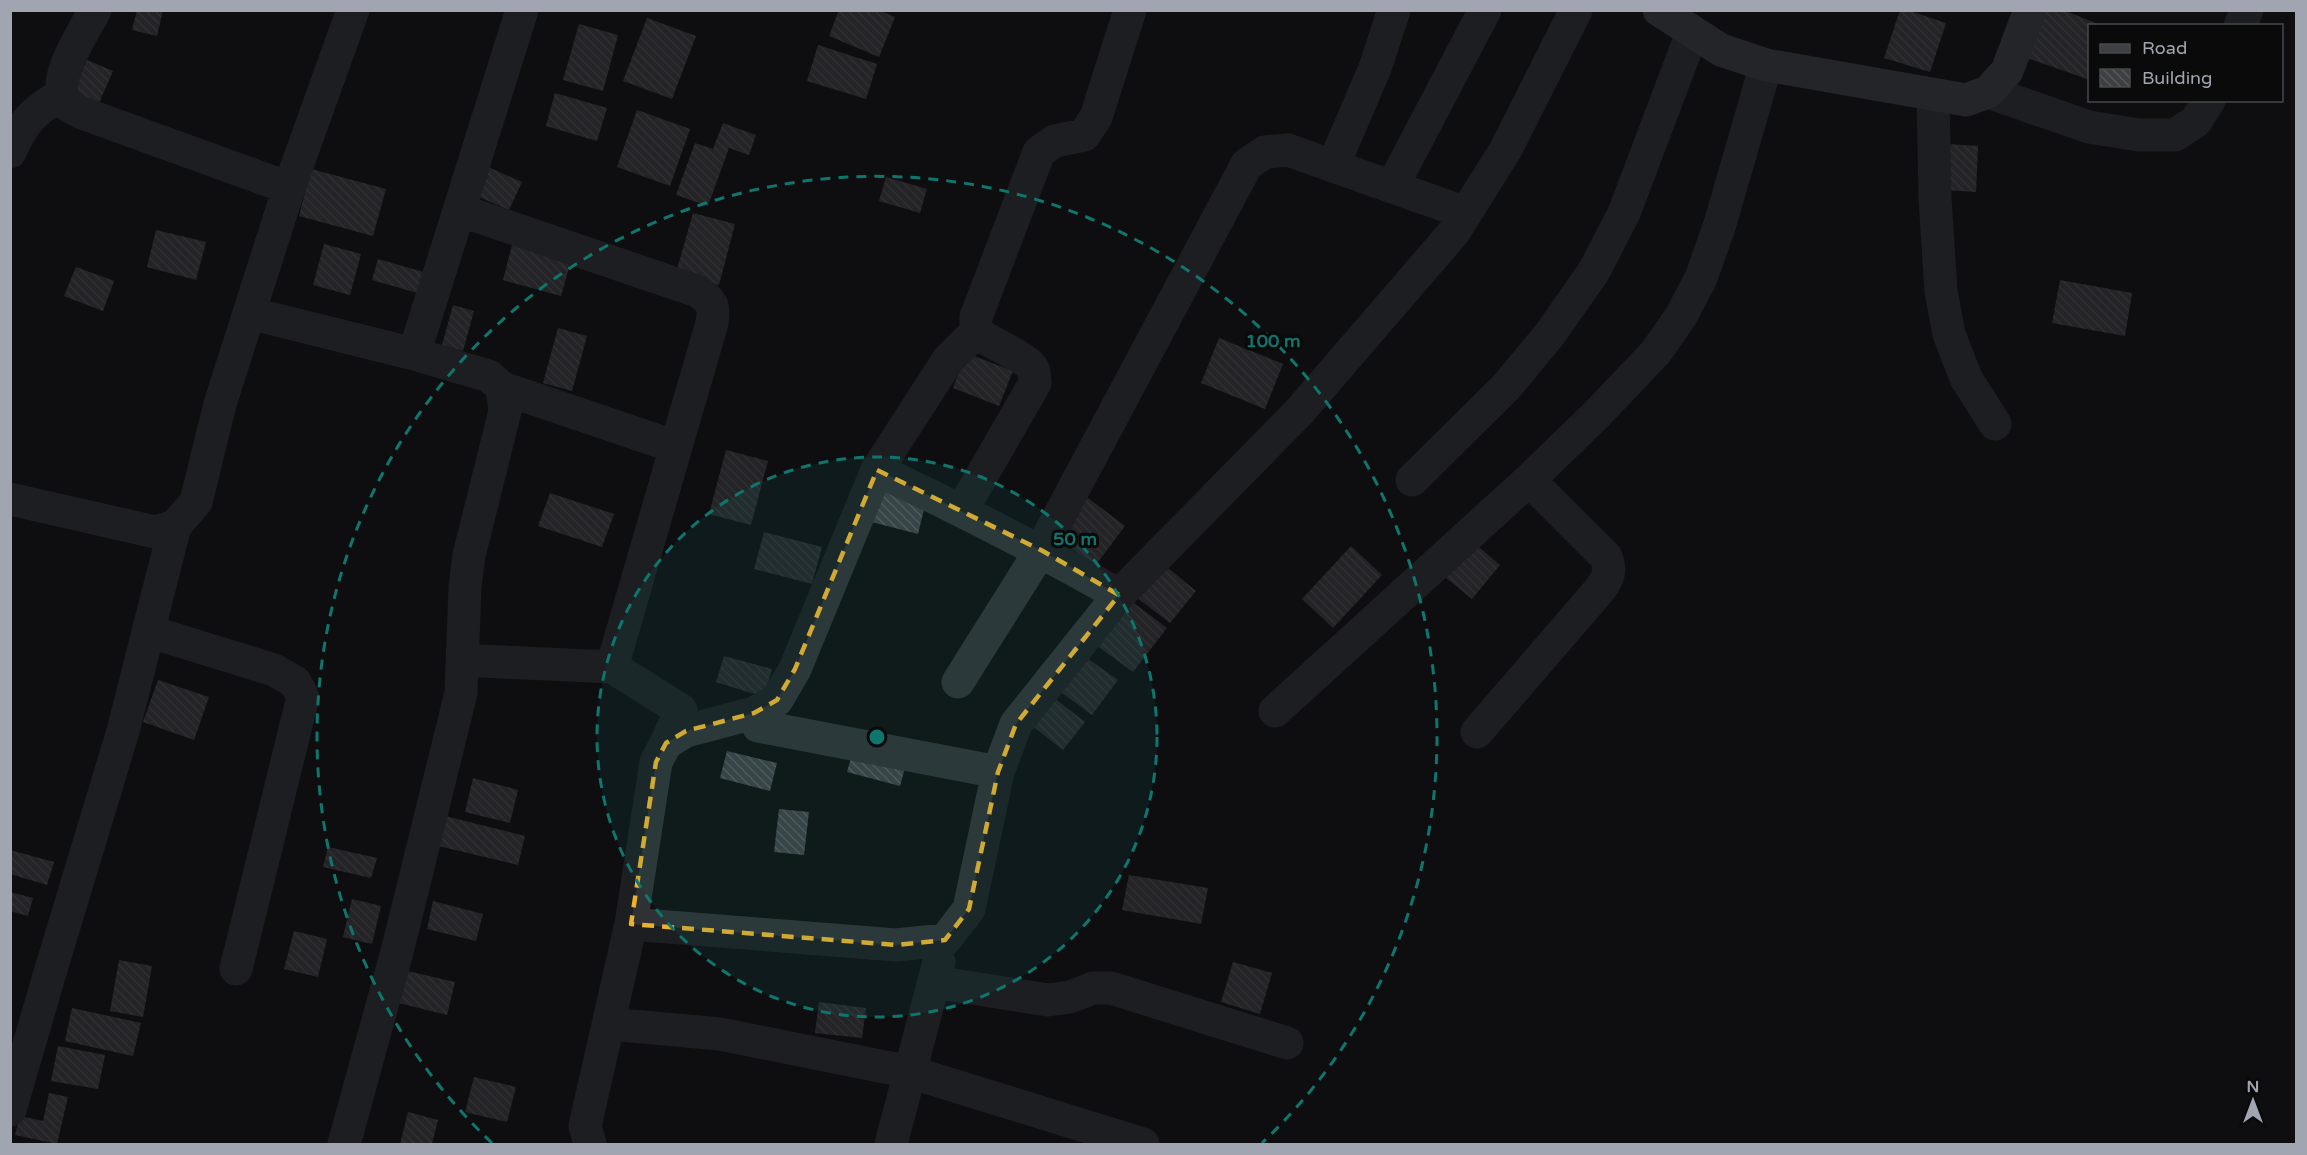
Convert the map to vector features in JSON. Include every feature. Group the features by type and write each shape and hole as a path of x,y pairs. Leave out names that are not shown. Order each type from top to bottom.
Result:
{"street":[{"path":"95,10 64,70 62,94 67,105 82,113 289,189"},
{"path":"10,1110 123,731 175,526 196,502 220,404 249,313 289,189 353,10"},
{"path":"414,354 522,10"},
{"path":"666,742 686,731 754,713 777,700 795,669 877,470 948,360 976,332 976,317 1039,152 1055,141 1084,135 1096,117 1130,10"},
{"path":"1333,166 1375,68 1395,10"},
{"path":"1392,187 1485,10"},
{"path":"891,1144 945,940 969,909 998,772 1016,724 1119,596 1299,412 1454,232 1506,149 1576,10"},
{"path":"1659,10 1721,50 1766,65 1966,100 1988,92 2007,71 2030,10"},
{"path":"2241,24 2247,10"},
{"path":"1412,480 1506,387 1550,334 1594,271 1624,213 1692,33"},
{"path":"1275,711 1529,480 1656,352 1681,316 1701,278 1720,224 1766,65"},
{"path":"1988,92 2089,127 2139,135 2175,135 2196,121 2208,102"},
{"path":"10,152 20,130 36,110 62,94"},
{"path":"1934,95 1935,198 1943,302 1949,334 1966,378 1995,424"},
{"path":"958,682 1041,550 1247,164 1265,152 1288,150 1466,213"},
{"path":"459,210 697,291 711,301 714,311 712,323 612,667"},
{"path":"249,313 414,354 489,376 502,388 676,447"},
{"path":"963,510 1035,383 1033,369 1024,358 989,342 976,332"},
{"path":"344,1144 398,948 461,693 465,587 470,555 505,411 502,388"},
{"path":"877,470 1041,550 1119,596"},
{"path":"1477,732 1596,594 1610,574 1610,564 1606,557 1529,480"},
{"path":"10,498 155,532 175,526"},
{"path":"148,632 274,670 295,682 303,697 236,969"},
{"path":"480,661 612,667 681,710 656,762 631,924 585,1126 590,1144"},
{"path":"758,726 998,772"},
{"path":"631,924 896,945 945,940"},
{"path":"934,982 1048,1000 1070,997 1093,988 1111,988 1287,1043"},
{"path":"609,1024 720,1034 910,1072 1143,1144"}],"highlighted area":[{"path":"877,470 1041,550 1119,595 1016,724 998,772 969,909 945,940 896,945 631,924 656,762 666,743 686,731 754,713 777,700 795,669"}],"building":[{"path":"137,10 163,10 157,36 132,30"},
{"path":"839,10 878,10 895,17 879,57 829,36"},
{"path":"1900,10 1907,10 1946,23 1930,72 1884,58"},
{"path":"2044,10 2063,10 2098,24 2088,24 2088,79 2027,58"},
{"path":"647,18 696,36 672,99 623,81"},
{"path":"579,24 618,35 603,91 563,80"},
{"path":"818,45 877,64 866,99 807,81"},
{"path":"87,60 113,71 99,103 73,93"},
{"path":"555,93 607,108 597,141 546,126"},
{"path":"637,110 690,129 670,186 617,167"},
{"path":"723,123 756,135 749,155 729,148 708,206 676,195 695,143 713,149"},
{"path":"1947,144 1978,146 1976,192 1943,190"},
{"path":"481,164 522,182 509,210 468,192"},
{"path":"311,169 386,189 373,236 299,216"},
{"path":"886,177 927,189 920,213 879,201"},
{"path":"693,213 735,224 719,285 676,273"},
{"path":"156,230 206,242 196,280 147,267"},
{"path":"513,241 572,257 561,296 503,280"},
{"path":"324,244 361,254 350,295 313,285"},
{"path":"378,259 434,275 428,296 372,280"},
{"path":"76,267 114,281 103,311 64,296"},
{"path":"2060,280 2132,293 2125,336 2052,323"},
{"path":"453,305 474,311 463,351 442,345"},
{"path":"558,328 587,336 572,391 543,383"},
{"path":"1219,338 1283,364 1265,409 1201,383"},
{"path":"966,353 1013,371 999,406 953,388"},
{"path":"726,450 768,461 751,525 709,514"},
{"path":"877,488 926,501 918,534 868,521"},
{"path":"550,493 614,514 602,547 538,526"},
{"path":"1084,495 1125,526 1095,566 1054,535"},
{"path":"764,532 822,547 812,584 754,569"},
{"path":"1474,543 1500,565 1472,599 1445,577"},
{"path":"1351,546 1382,575 1333,628 1302,599"},
{"path":"1163,564 1196,591 1170,623 1136,597"},
{"path":"1126,597 1167,628 1133,672 1092,642"},
{"path":"724,656 772,669 764,697 716,682"},
{"path":"1084,656 1118,680 1092,715 1058,690"},
{"path":"158,680 209,697 194,740 143,722"},
{"path":"1053,697 1085,722 1063,750 1031,725"},
{"path":"854,747 907,761 900,786 847,772"},
{"path":"727,751 777,763 770,791 720,778"},
{"path":"473,778 518,790 510,823 465,812"},
{"path":"779,809 809,812 804,855 774,852"},
{"path":"437,814 525,836 518,865 430,844"},
{"path":"328,847 377,858 371,878 323,867"},
{"path":"10,850 54,862 47,885 10,874"},
{"path":"1129,875 1208,888 1201,924 1122,910"},
{"path":"10,892 33,898 28,916 10,911"},
{"path":"352,899 381,906 372,944 343,937"},
{"path":"433,901 483,914 476,941 427,929"},
{"path":"294,931 327,939 318,977 284,969"},
{"path":"119,960 152,966 143,1017 110,1011"},
{"path":"1233,962 1272,973 1260,1014 1221,1002"},
{"path":"403,970 455,982 447,1015 395,1002"},
{"path":"819,1002 866,1008 862,1038 815,1033"},
{"path":"72,1008 141,1023 133,1056 65,1041"},
{"path":"58,1046 105,1055 98,1089 51,1081"},
{"path":"474,1077 516,1087 507,1122 465,1112"},
{"path":"49,1093 68,1097 57,1144 15,1135 20,1116 43,1121"},
{"path":"408,1112 438,1120 432,1144 400,1144"}]}
